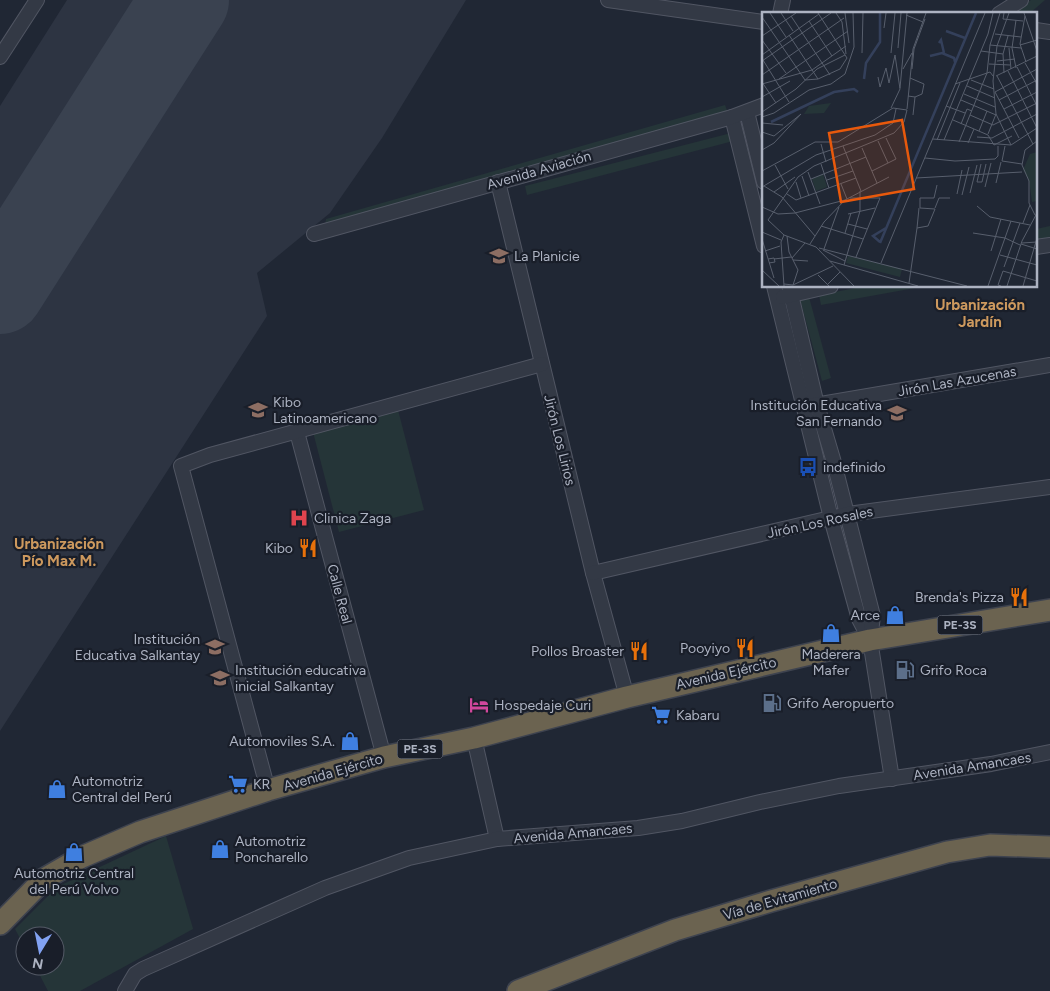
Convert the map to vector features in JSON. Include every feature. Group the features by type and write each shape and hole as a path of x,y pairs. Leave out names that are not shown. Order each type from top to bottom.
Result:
{"highway":[{"name":"PE-3S","path":"870,640 1050,610"},
{"name":"Avenida Ejército","path":"0,924 44,879 82,857 140,832 268,790 384,757 474,738 627,697 870,640"},
{"name":"Vía de Evitamiento","path":"518,991 675,930 947,852 990,845 1050,847"}],"street":[{"path":"0,57 37,0"},
{"path":"608,0 762,22"},
{"path":"1002,12 1021,0"},
{"name":"Avenida Aviación","path":"314,234 732,117 747,112 762,103"},
{"path":"747,112 762,174"},
{"path":"732,117 762,238"},
{"name":"Jirón Los Lirios","path":"498,182 594,573 627,697"},
{"path":"810,288 775,292 810,406 848,514 873,616 870,640 892,779"},
{"path":"790,290 831,518 859,618 870,640"},
{"path":"268,790 181,466 210,455 542,364"},
{"name":"Jirón Las Azucenas","path":"810,406 1050,365"},
{"name":"Calle Real","path":"297,432 384,757"},
{"name":"Jirón Los Rosales","path":"594,573 848,514 1050,487"},
{"path":"474,738 498,839"},
{"name":"Avenida Amancaes","path":"126,991 135,974 143,968 326,888 409,858 498,839 638,828 682,821 760,802 830,788 991,764 1050,752"}],"shaded area":[{"path":"67,0 466,0 382,138 330,213 257,273 267,316 0,731 0,106"},
{"path":"1031,0 1045,0 1031,12 1015,11"},
{"path":"725,105 728,113 325,226 326,219"},
{"path":"739,131 741,139 527,195 525,186"},
{"path":"1050,226 1050,238 1038,240 1038,229"},
{"path":"856,288 915,288 821,305 819,295"},
{"path":"809,297 831,378 822,381 800,299"},
{"path":"398,410 424,510 339,532 313,432"},
{"path":"166,836 194,932 193,929 80,991 48,991 40,976 65,976 65,926 18,926 57,887"}],"runway":[{"path":"0,290 185,0"}],"place":[{"name":"La Planicie","path":"499,256"},
{"name":"Kibo Latinoamericano","path":"258,410"},
{"name":"Institución Educativa San Fernando","path":"897,413"},
{"name":"indefinido","path":"808,467"},
{"name":"Clinica Zaga","path":"299,518"},
{"name":"Kibo","path":"308,548"},
{"name":"Brenda's Pizza","path":"1019,597"},
{"name":"Arce","path":"895,615"},
{"name":"Maderera Mafer","path":"831,633"},
{"name":"Institución Educativa Salkantay","path":"215,647"},
{"name":"Pooyiyo","path":"745,648"},
{"name":"Pollos Broaster","path":"639,651"},
{"name":"Grifo Roca","path":"905,670"},
{"name":"Institución educativa inicial Salkantay","path":"220,678"},
{"name":"Grifo Aeropuerto","path":"772,703"},
{"name":"Hospedaje Curi","path":"479,705"},
{"name":"Kabaru","path":"661,715"},
{"name":"Automoviles S.A.","path":"350,741"},
{"name":"KR","path":"238,784"},
{"name":"Automotriz Central del Perú","path":"57,789"},
{"name":"Automotriz Poncharello","path":"220,849"},
{"name":"Automotriz Central del Perú Volvo","path":"74,852"}],"district":[{"name":"Urbanización Jardín","path":"980,314"},
{"name":"Urbanización Pío Max M.","path":"59,552"}]}
